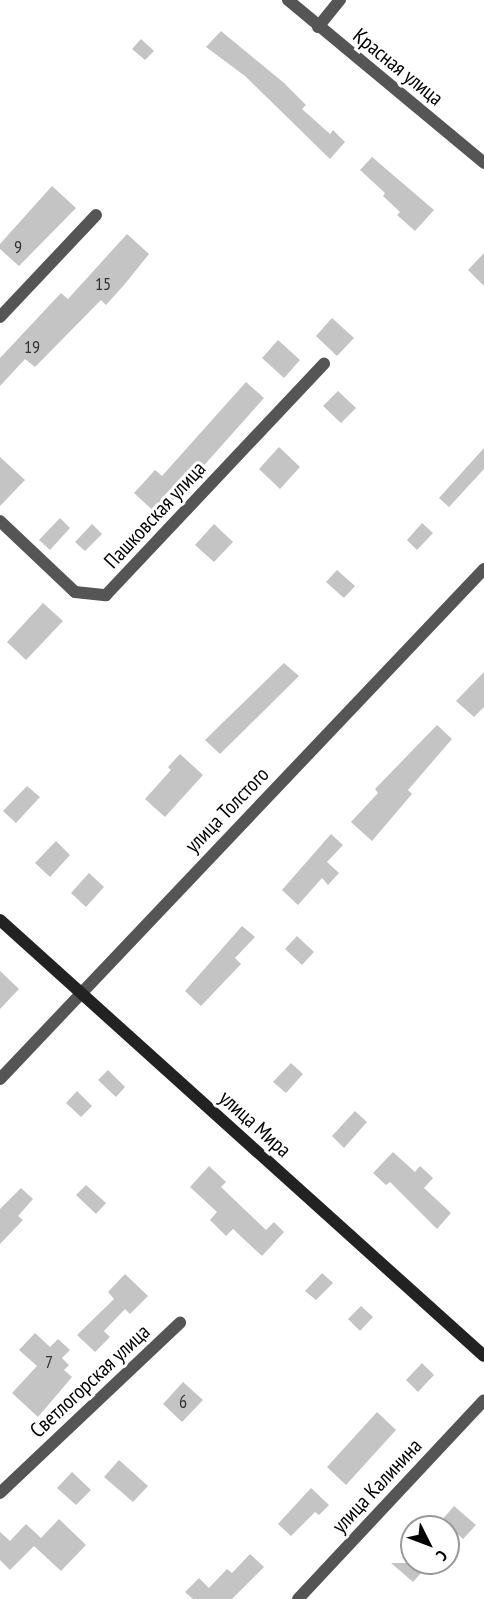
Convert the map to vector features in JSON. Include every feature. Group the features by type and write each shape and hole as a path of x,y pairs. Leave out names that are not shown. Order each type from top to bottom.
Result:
{"main road":[{"name":"улица Мира","path":"0,920 484,1356"}],"street":[{"name":"Красная улица","path":"288,0 484,162"},
{"path":"318,27 340,0"},
{"path":"0,317 96,215"},
{"name":"Пашковская улица","path":"0,521 75,592 106,595 324,364"},
{"name":"улица Толстого","path":"0,1079 80,992 484,569"},
{"name":"Светлогорская улица","path":"0,1493 180,1323"},
{"name":"улица Калинина","path":"298,1599 484,1400"}],"building":[{"path":"221,31 284,83 306,105 302,109 330,134 333,130 345,142 330,159 245,76 206,47"},
{"path":"141,39 154,51 145,60 132,49"},
{"path":"372,157 434,210 415,231 397,215 400,212 383,196 385,193 360,170"},
{"path":"52,186 76,208 19,266 0,249 0,244"},
{"path":"127,234 149,254 124,285 106,305 101,300 35,367 25,359 0,386 0,358 61,293 68,299"},
{"path":"484,253 484,286 468,270"},
{"path":"332,318 354,338 337,356 316,336"},
{"path":"278,340 300,360 284,378 262,358"},
{"path":"246,382 264,398 159,516 134,493 155,470 162,476"},
{"path":"338,391 356,408 341,423 323,406"},
{"path":"279,447 300,467 280,489 259,469"},
{"path":"484,448 484,469 449,507 439,498"},
{"path":"0,457 25,480 0,506"},
{"path":"60,518 70,528 50,550 39,540"},
{"path":"422,523 433,533 417,550 407,540"},
{"path":"92,524 102,534 85,551 75,542"},
{"path":"214,524 233,542 214,562 195,545"},
{"path":"337,570 355,586 344,598 326,582"},
{"path":"43,603 63,621 26,660 7,642"},
{"path":"284,663 299,676 220,754 205,740"},
{"path":"484,672 484,707 474,717 456,701"},
{"path":"437,725 452,739 408,790 412,794 372,841 351,822 378,793 375,789"},
{"path":"180,754 203,775 165,817 145,799 171,770 168,767"},
{"path":"27,786 40,797 16,823 3,811"},
{"path":"331,834 343,845 327,862 339,873 328,885 322,878 298,905 282,890"},
{"path":"56,841 70,855 50,877 35,863"},
{"path":"89,873 104,887 86,907 71,893"},
{"path":"242,926 255,937 235,958 241,964 201,1006 185,991"},
{"path":"297,936 314,952 302,965 285,949"},
{"path":"0,971 19,989 0,1009"},
{"path":"291,1063 303,1074 286,1093 273,1082"},
{"path":"108,1070 125,1087 116,1097 98,1080"},
{"path":"77,1091 92,1106 81,1117 66,1103"},
{"path":"355,1111 367,1122 344,1148 332,1136"},
{"path":"393,1152 415,1172 420,1166 433,1178 424,1188 451,1213 437,1229 390,1182 386,1185 373,1173"},
{"path":"209,1166 226,1182 221,1187 266,1230 274,1222 284,1232 262,1256 233,1229 226,1236 210,1220 217,1212 190,1187"},
{"path":"86,1185 106,1203 96,1214 76,1195"},
{"path":"21,1188 33,1199 18,1216 23,1220 0,1244 0,1209"},
{"path":"322,1273 333,1283 316,1300 305,1291"},
{"path":"125,1274 148,1296 130,1314 125,1309 104,1331 110,1337 95,1352 77,1335 114,1299 108,1292"},
{"path":"361,1306 373,1317 360,1331 348,1319"},
{"path":"35,1333 50,1347 58,1339 70,1350 62,1358 69,1365 64,1370 72,1377 38,1417 12,1393 37,1366 19,1350"},
{"path":"422,1363 434,1375 418,1392 406,1380"},
{"path":"183,1382 203,1400 182,1422 163,1404"},
{"path":"377,1412 396,1430 346,1485 327,1467"},
{"path":"119,1460 148,1486 133,1502 104,1477"},
{"path":"72,1472 91,1490 76,1505 57,1488"},
{"path":"311,1488 329,1505 319,1515 315,1512 291,1536 278,1524"},
{"path":"454,1506 476,1525 463,1539 460,1536 460,1515 446,1515"},
{"path":"59,1519 86,1545 61,1571 34,1546 10,1570 0,1560 0,1532 10,1541 26,1524 41,1538"},
{"path":"250,1554 264,1567 232,1599 193,1599 185,1592 199,1578 209,1588 227,1569 232,1573"},
{"path":"391,1563 400,1563 400,1571"},
{"path":"405,1575 419,1575 413,1582"}]}
